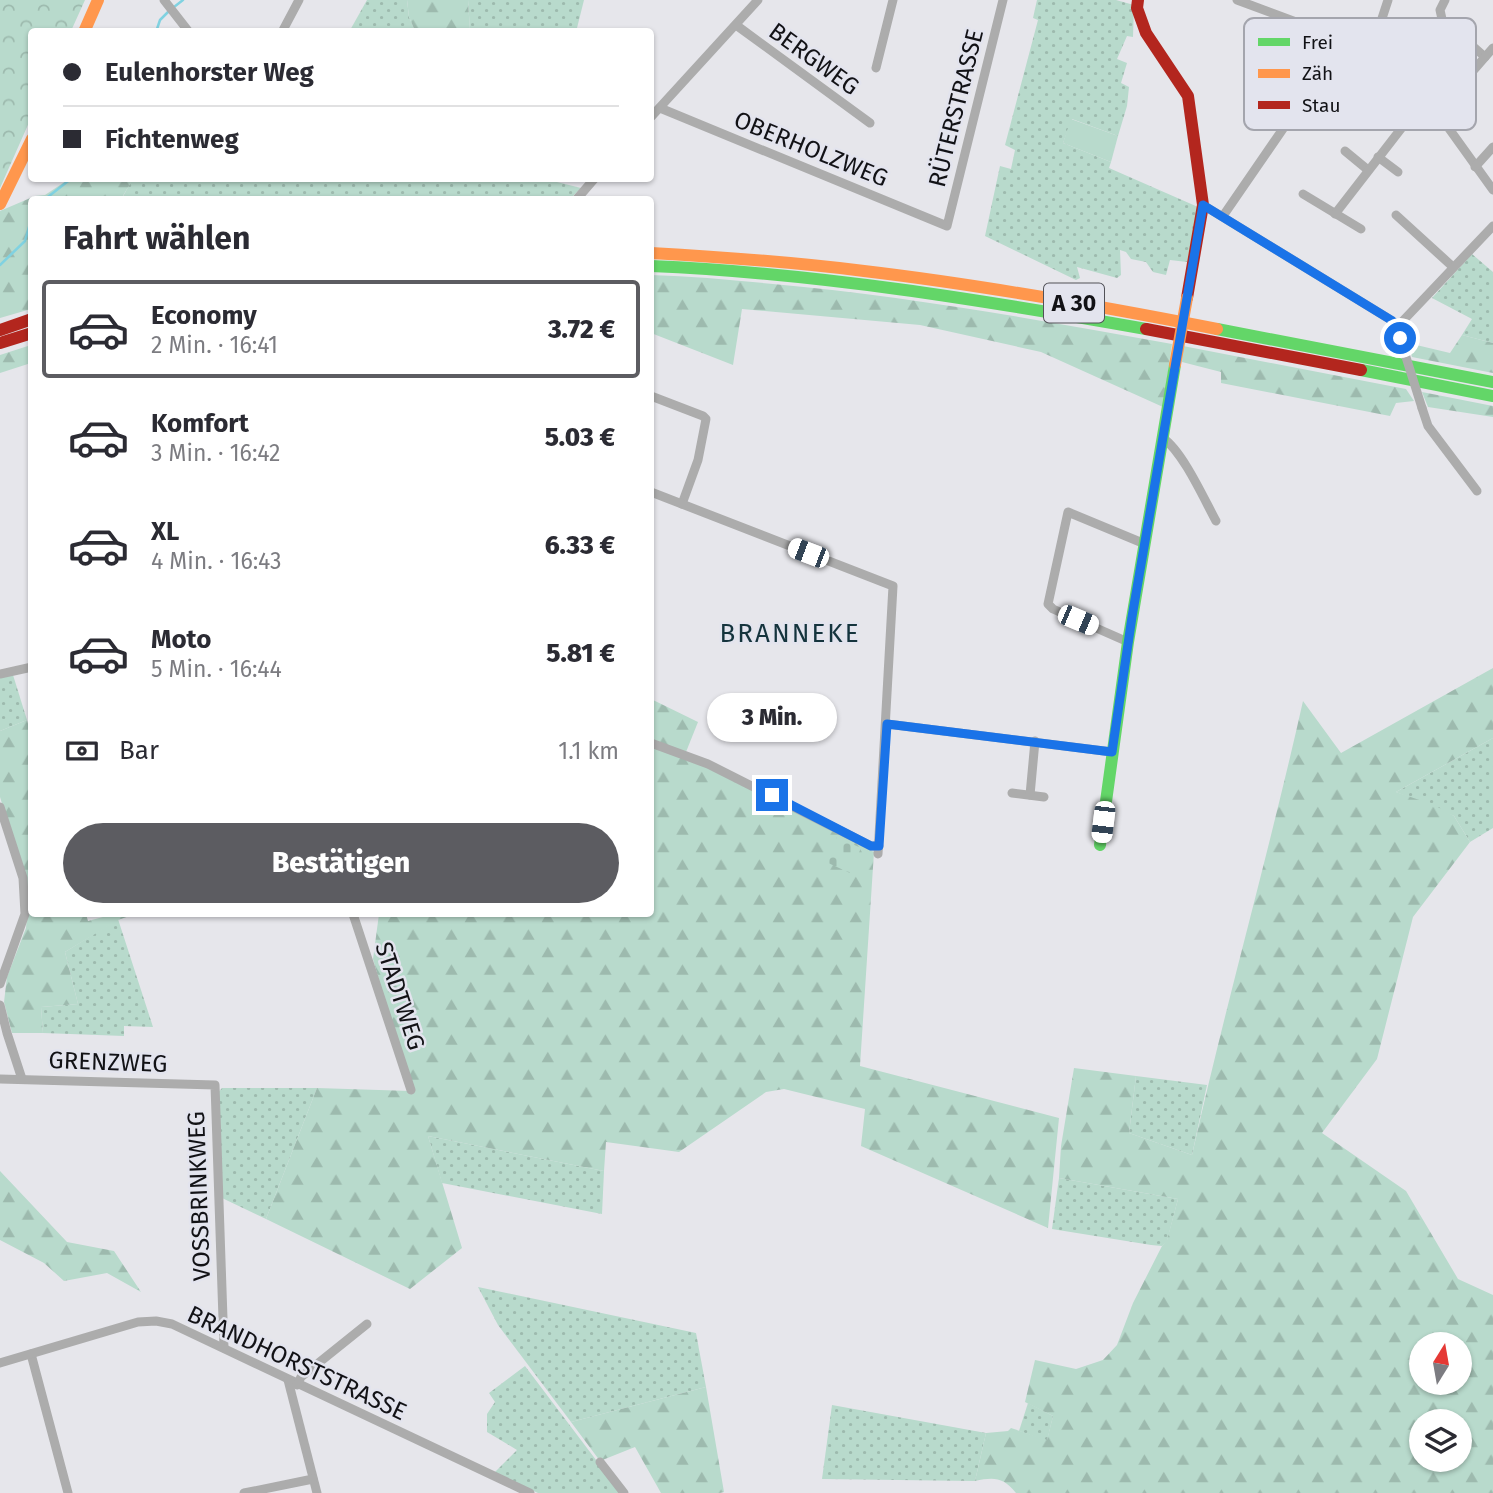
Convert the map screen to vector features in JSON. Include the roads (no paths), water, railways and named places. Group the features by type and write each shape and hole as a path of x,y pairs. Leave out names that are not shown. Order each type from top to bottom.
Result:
{"main road":[{"path":"86,28 98,0"},
{"path":"1100,845 1128,642 1203,205 1188,96 1146,33 1138,0"},
{"path":"0,204 28,147"},
{"name":"A 30","path":"654,253 776,262 1017,293 1167,319 1493,383"},
{"name":"A 30","path":"654,266 788,276 1014,306 1493,396"},
{"path":"0,330 28,320"},
{"path":"0,343 28,334"}],"street":[{"path":"284,28 299,0"},
{"path":"654,114 758,0"},
{"path":"876,68 893,0"},
{"name":"RÜTERSTRASSE","path":"947,226 1003,0"},
{"path":"1382,18 1388,0"},
{"path":"1442,18 1440,10 1445,0"},
{"path":"1240,1 1287,18"},
{"path":"170,6 186,28"},
{"name":"BERGWEG","path":"736,25 870,123"},
{"path":"1476,67 1493,48"},
{"path":"1476,49 1485,57"},
{"name":"OBERHOLZWEG","path":"660,107 947,226"},
{"path":"1223,216 1282,130"},
{"path":"1335,214 1400,130"},
{"path":"1449,130 1493,190"},
{"path":"1475,167 1493,148"},
{"path":"1345,151 1368,170"},
{"path":"1378,157 1398,172"},
{"path":"579,196 592,182"},
{"path":"1303,194 1361,229"},
{"path":"1203,205 1398,326 1428,426 1477,491"},
{"path":"1396,215 1453,267"},
{"path":"1398,326 1493,226"},
{"path":"654,397 705,419 698,460 682,504"},
{"path":"1163,438 1170,443 1194,480 1216,521"},
{"path":"654,493 893,586 879,850 708,764 654,744"},
{"path":"1128,642 1053,609 1048,604 1068,512 1145,544"},
{"path":"0,674 28,668"},
{"path":"887,724 1112,752"},
{"path":"1030,796 1035,741"},
{"path":"1012,793 1044,797"},
{"path":"0,807 23,878 25,914 0,984"},
{"name":"STADTWEG","path":"354,917 411,1090"},
{"path":"0,1005 22,1079"},
{"name":"GRENZWEG","path":"0,1079 215,1085"},
{"name":"VOSSBRINKWEG","path":"215,1085 224,1348"},
{"name":"BRANDHORSTSTRASSE","path":"0,1363 138,1322 172,1324 292,1383 530,1493"},
{"path":"317,1493 292,1383 368,1324"},
{"path":"31,1354 68,1493"},
{"path":"600,1462 624,1493"},
{"path":"250,1492 313,1479"}],"waterway":[{"path":"174,7 183,0"},
{"path":"157,28 160,20 169,11"},
{"path":"49,196 67,182"},
{"path":"0,265 25,241 28,230"}],"district":[{"name":"BRANNEKE","path":"790,633"}]}
